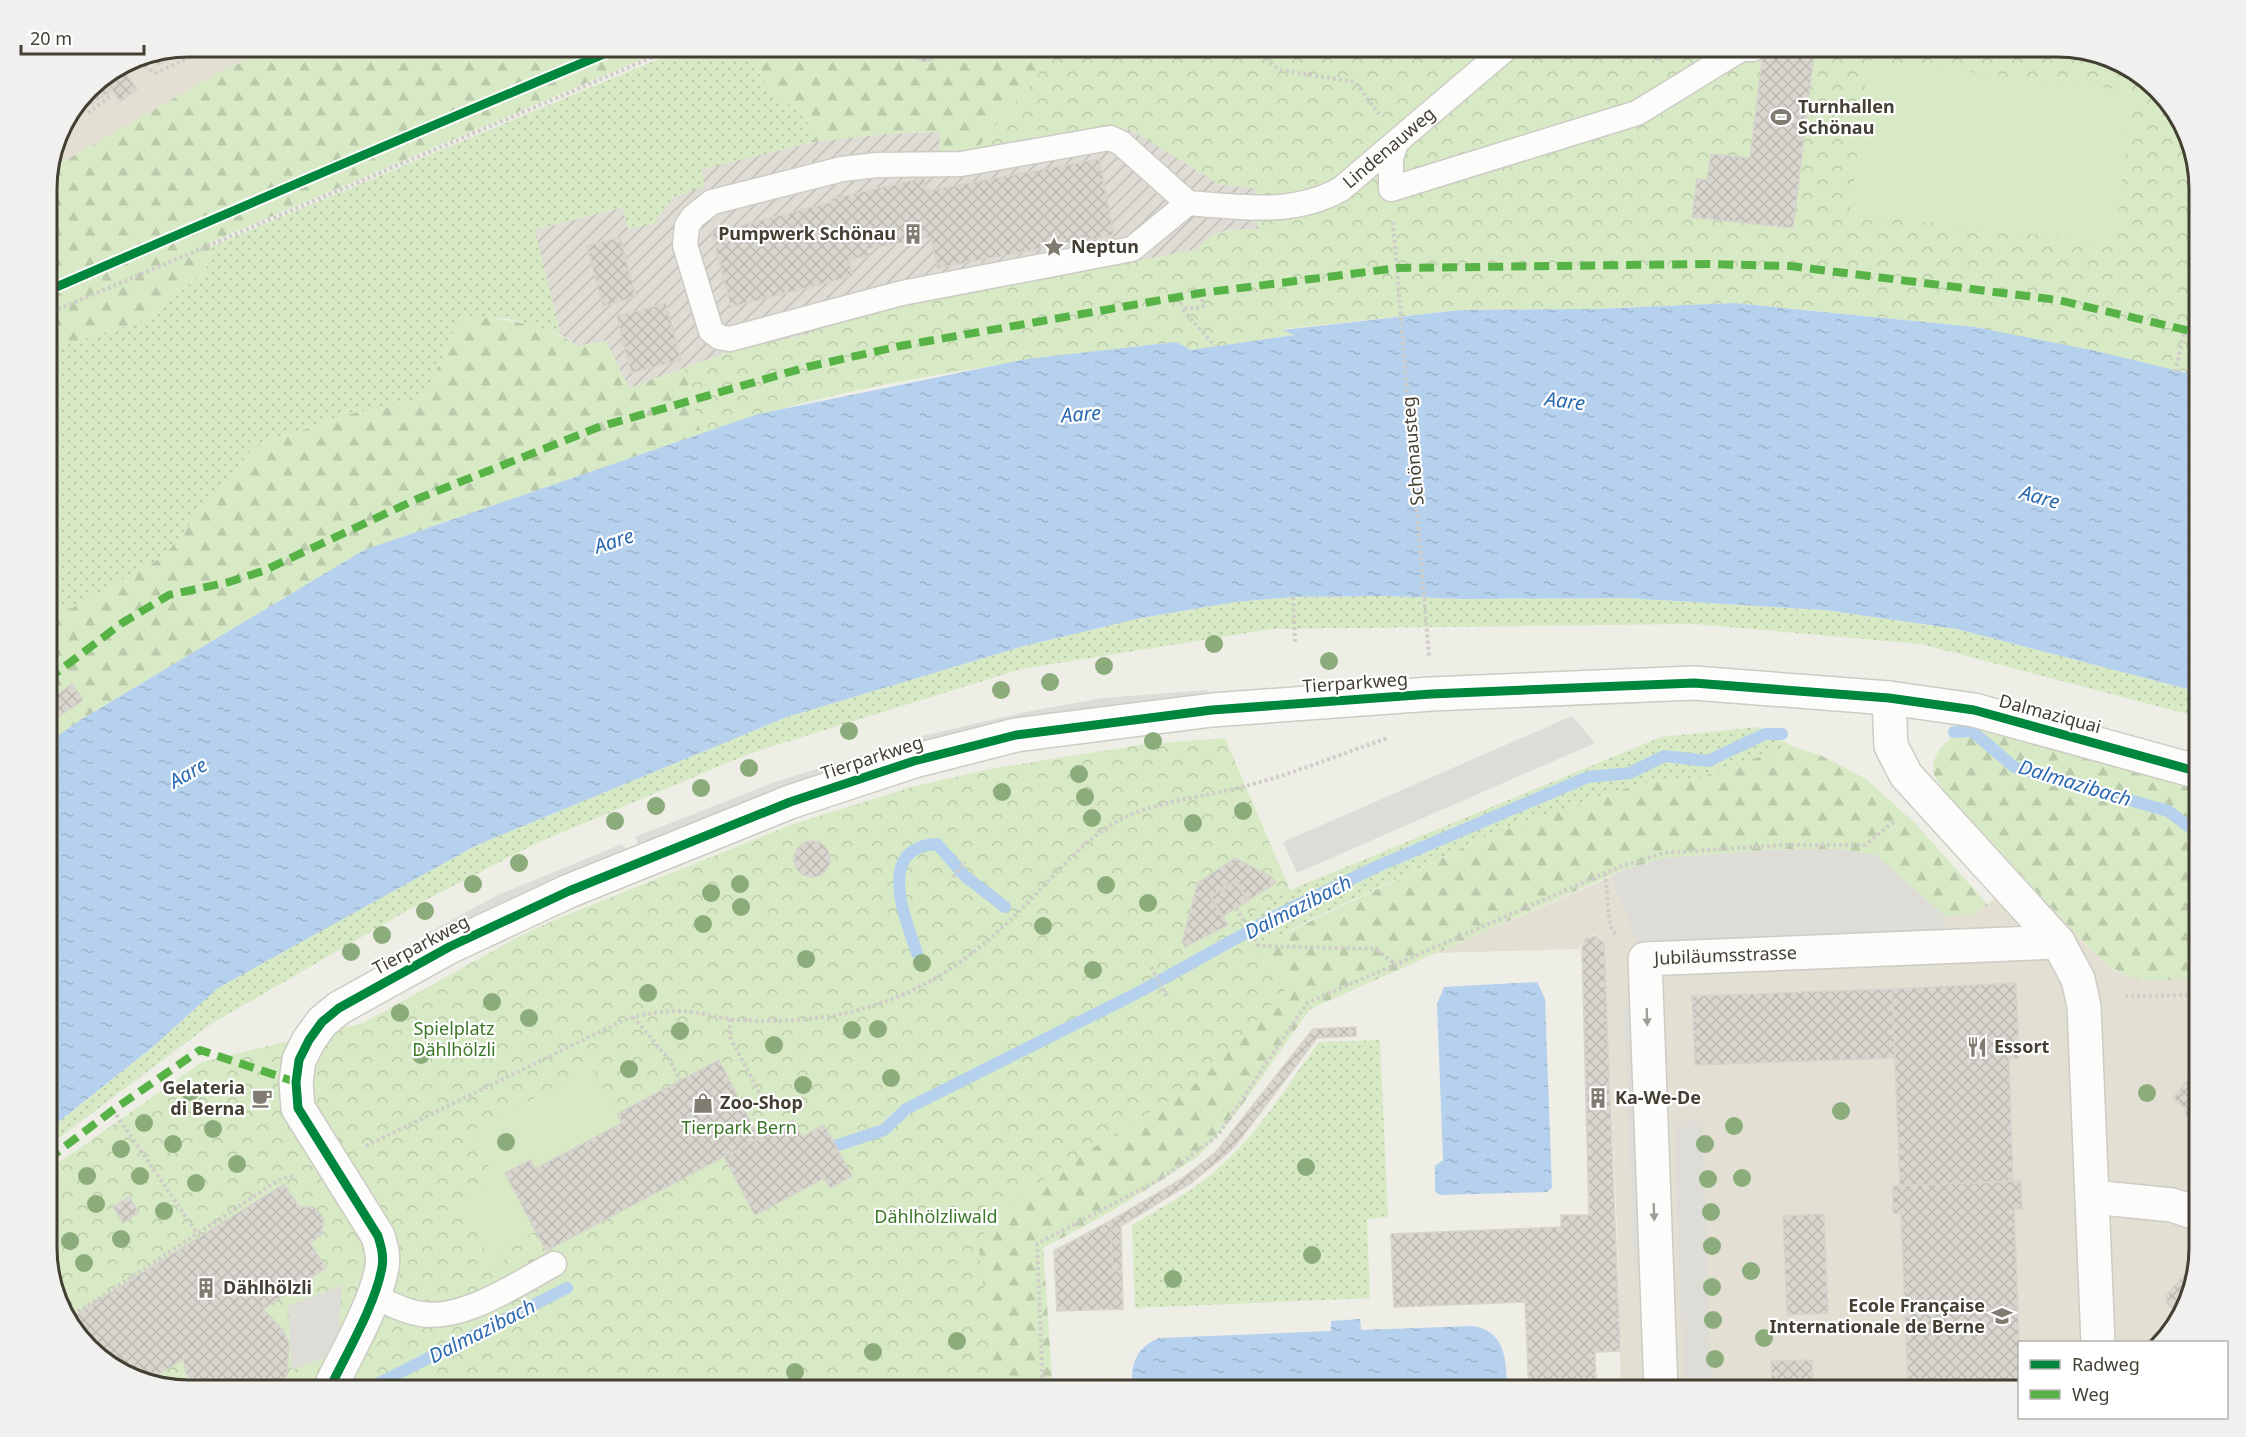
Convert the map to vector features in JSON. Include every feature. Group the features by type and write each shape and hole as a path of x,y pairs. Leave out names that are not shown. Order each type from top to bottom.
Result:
{"street":[{"name":"Tierparkweg","path":"334,1380 373,1296 382,1266 378,1236 298,1108 296,1082 300,1060 309,1040 322,1022 339,1008 450,946 569,891 790,802 914,761 1016,735 1212,710 1431,694 1694,684 1889,698"},
{"name":"Dalmaziquai","path":"1889,698 1974,710 2189,769"},
{"path":"1889,698 1891,746 1906,775 2058,942 2073,966 2082,993 2098,1341"},
{"name":"Jubiläumsstrasse","path":"1660,1380 1633,950 2058,942"},
{"path":"2092,1197 2172,1205 2189,1211"}],"lane":[{"name":"Lindenauweg","path":"1188,203 1250,208 1303,205 1322,200 1341,189 1496,57"},
{"path":"1396,143 1390,158 1391,189 1637,113 1729,57"},
{"path":"1110,138 1121,143 1188,203 1132,249 902,293 730,339 719,337 711,331 686,245 687,226 693,217 712,202 842,169 877,165 961,164 1110,138"},
{"path":"373,1296 415,1313 441,1315 468,1308 554,1264"}],"path":[{"path":"144,65 156,73 191,57"},
{"path":"57,310 653,57"},
{"path":"1267,57 1269,62 1280,70 1355,82"},
{"path":"88,113 110,96 107,93"},
{"path":"1201,293 1203,307 1182,309 1215,346"},
{"path":"2175,372 2185,329"},
{"path":"1293,597 1295,643"},
{"path":"332,1162 633,1017 657,1012 693,1012 730,1019 779,1021 813,1018 879,1004 908,993 944,974 977,950 1008,923 1078,852 1116,822 1152,809 1238,788 1399,734"},
{"path":"1043,1380 1037,1244 1162,1178 1218,1135 1307,1003 1605,873 1664,853 1783,845 1865,845 1901,816"},
{"path":"953,877 965,862"},
{"path":"1605,873 1610,926 1633,950"},
{"path":"1236,908 1259,946 1376,949 1396,965"},
{"path":"1151,967 1167,998"},
{"path":"2125,996 2189,995"},
{"path":"633,1017 669,1059 680,1080"},
{"path":"730,1019 730,1037 768,1111"},
{"path":"113,1110 197,1233"},
{"path":"74,1312 279,1180"}],"shaded area":[{"path":"181,57 254,57 225,69 60,164 67,139 79,116 96,96 116,79 147,64"},
{"path":"1108,125 1131,130 1221,185 1256,188 1258,229 1226,230 1198,249 732,351 629,388 606,341 578,346 561,335 534,230 623,207 652,224 673,198 686,192 702,169 814,142 885,134 939,132 976,150"},
{"path":"1208,690 1208,703 927,748 922,736 1026,712 1103,698"},
{"path":"1572,716 1595,743 1297,873 1283,842"},
{"path":"910,740 912,749 639,846 635,837 772,783"},
{"path":"622,844 627,852 430,943 424,935 498,895"},
{"path":"1784,849 1841,849 1876,855 1945,916 1945,933 1641,952 1611,877 1621,871 1664,858"},
{"path":"2021,873 2090,949 2115,971 2142,980 2189,978 2188,1265 2179,1298 2167,1321 2150,1341 2018,1341 2018,1380 1621,1380 1617,1227 1604,941 1594,934 1583,940 1580,949 1436,953 1611,877 1642,952 1945,932 1945,916 1970,915 1988,905"},
{"path":"1636,1006 1646,1266 1634,1266 1624,1007"},
{"path":"1702,1121 1712,1380 1684,1380 1674,1122"},
{"path":"342,1285 338,1353 292,1370 288,1306"}],"green space":[{"path":"254,57 647,57 211,242 206,270 148,319 57,348 57,181 60,164 225,69"},
{"path":"663,57 742,57 752,64 775,94 806,117 814,142 702,169 704,186 673,198 653,224 628,229 622,207 535,230 561,335 509,319 461,316 424,398 354,413 255,446 163,557 57,616 57,348 148,319 206,270 210,247"},
{"path":"742,57 1049,57 1049,61 976,150 940,151 939,132 885,134 814,142 806,117 775,94 752,64"},
{"path":"1049,57 2057,57 2074,58 2099,64 2130,79 2150,96 2171,123 2184,155 2189,189 2189,374 1975,327 1734,303 1594,309 1460,310 1284,329 1296,335 1191,350 1176,342 996,365 876,386 816,400 701,434 684,368 732,351 809,334 817,323 1198,249 1210,237 1217,234 1233,230 1258,229 1256,188 1221,185 1131,130 1108,125 976,150 1049,61"},
{"path":"1868,60 2132,91 2115,244 1850,213"},
{"path":"461,316 492,318 536,327 578,346 606,341 629,388 684,368 701,434 364,550 57,736 57,616 163,557 255,446 354,413 424,398"},
{"path":"1293,597 1626,598 1825,610 1957,629 2189,689 2189,714 1921,644 1694,624 1272,629 1021,669 751,753 537,843 424,901 211,1024 57,1140 57,1123 155,1045 218,988 477,845 787,717 1024,646 1141,618 1235,602"},
{"path":"1967,724 2189,787 2189,979 2152,980 2128,976 2104,962 2090,949 1945,792 1934,775 1933,767 1938,752"},
{"path":"1757,727 1792,746 1692,780 1642,783 1490,835 1312,919 1173,990 1187,950 1290,890 1661,737"},
{"name":"Tierpark Bern","path":"1225,738 1290,890 1239,920 1257,947 1291,983 1201,1080 1020,1194 978,1240 995,1380 181,1380 147,1373 116,1358 96,1341 75,1314 62,1282 57,1256 57,1164 202,1062 363,1023 518,937 552,921 793,824 912,787 990,769 1146,744"},
{"name":"Dählhölzliwald","path":"1792,746 1822,756 1866,779 1916,824 1988,905 1970,915 1945,916 1876,855 1841,849 1784,849 1664,858 1621,871 1310,1009 1235,1115 1199,1156 1114,1210 1043,1248 1052,1380 995,1380 985,1299 478,1366 1257,947 1490,835 1642,783 1692,780"},
{"path":"1380,1040 1388,1217 1367,1219 1370,1298 1135,1308 1132,1225 1195,1187 1229,1158 1257,1127 1319,1042"},
{"path":"592,1068 622,1123 535,1169 530,1160 505,1173 536,1231 499,1251 505,1262 494,1267 460,1199 497,1182 471,1131"},
{"path":"1115,1378 1115,1380 1075,1380"}],"water":[{"name":"Aare","path":"1734,303 1975,327 2096,351 2189,374 2189,689 1957,629 1825,610 1626,598 1293,597 1235,602 1141,618 1024,646 787,717 477,845 218,988 155,1045 57,1123 57,736 364,550 758,414 1027,359 1176,342 1191,350 1295,335 1283,330 1460,310 1594,309"},
{"path":"1537,982 1545,999 1552,1188 1547,1192 1440,1195 1435,1191 1435,1166 1443,1160 1437,1004 1444,987"},
{"path":"1360,1319 1361,1330 1472,1326 1484,1329 1492,1334 1502,1349 1507,1380 1132,1380 1139,1353 1159,1338 1331,1331 1331,1321"}],"building":[{"path":"933,57 932,60 923,62 915,58"},
{"name":"Turnhallen Schönau","path":"1763,57 1814,57 1793,228 1692,217 1697,179 1707,180 1711,154 1750,158"},
{"path":"170,59 158,65 156,62"},
{"path":"126,74 137,89 120,102 108,85"},
{"path":"109,84 112,89 103,96 100,92"},
{"path":"100,92 103,96 83,110"},
{"name":"Pumpwerk Schönau","path":"1099,159 1114,235 937,268 931,237 867,249 869,256 849,260 853,276 731,307 712,233 832,202 831,199 924,178 926,191"},
{"path":"620,237 636,297 603,306 587,246"},
{"path":"666,303 681,360 631,373 617,316"},
{"path":"72,684 83,700 57,718 57,695"},
{"path":"812,841 825,846 830,859 825,872 812,877 799,872 794,859 799,846"},
{"path":"1235,858 1272,877 1276,883 1248,900 1236,880 1210,896 1228,925 1185,947 1182,942 1198,883"},
{"path":"1235,881 1248,901 1223,916 1211,897"},
{"name":"Ka-We-De","path":"1595,936 1604,943 1620,1351 1595,1352 1596,1380 1529,1380 1525,1302 1394,1307 1391,1234 1561,1227 1561,1215 1589,1215 1582,948 1585,939"},
{"path":"2016,983 2019,1058 2009,1059 2013,1181 1900,1186 1892,989"},
{"path":"1892,989 1895,1058 1695,1065 1692,996"},
{"path":"1356,1027 1356,1036 1317,1038 1235,1146 1191,1183 1121,1226 1122,1270 1113,1271 1110,1221 1180,1180 1216,1152 1313,1029"},
{"path":"719,1060 759,1138 546,1251 505,1173 530,1160 535,1169 622,1123 617,1114"},
{"path":"2189,1078 2189,1117 2186,1116 2184,1108 2173,1098"},
{"path":"793,1120 802,1137 824,1125 852,1176 830,1188 824,1178 755,1215 724,1157"},
{"path":"2021,1181 2022,1209 2014,1209 2018,1308 1905,1312 1901,1214 1893,1213 1893,1186"},
{"name":"Dählhölzli","path":"284,1184 299,1207 314,1207 324,1218 321,1235 310,1243 326,1268 263,1309 283,1330 289,1344 287,1374 284,1380 191,1380 183,1359 157,1375 147,1373 109,1353 84,1328 75,1315"},
{"path":"129,1197 139,1212 123,1223 113,1207"},
{"path":"1824,1214 1828,1313 1787,1315 1783,1216"},
{"path":"1110,1221 1113,1271 1122,1270 1123,1309 1057,1311 1054,1251"},
{"path":"2186,1274 2173,1309 2167,1304 2166,1296"},
{"path":"2018,1308 2018,1380 1908,1380 1905,1312"},
{"path":"1812,1360 1813,1380 1772,1380 1771,1361"}],"waterway":[{"name":"Dalmazibach","path":"1954,732 1972,731 2014,767 2168,811 2189,827"},
{"name":"Dalmazibach","path":"835,1146 884,1130 906,1109 1143,990 1287,910 1376,867 1588,777 1630,773 1664,756 1708,761 1765,734 1782,734"},
{"path":"917,953 906,922 899,887 900,871 906,857 918,848 937,844 965,876 1005,907"},
{"name":"Dalmazibach","path":"385,1380 567,1288"}],"marked path":[{"path":"57,672 122,623 169,595 229,582 263,571 417,499 599,427 807,367 900,346 1201,293 1398,268 1707,264 1790,266 2058,300 2189,331"},
{"path":"57,1152 113,1110 200,1050 296,1082"}],"cycle path":[{"path":"57,287 597,57"},
{"path":"334,1380 373,1297 379,1282 383,1259 378,1236 298,1108 296,1082 299,1060 309,1040 322,1022 339,1008 449,947 569,891 790,802 914,761 1016,735 1212,710 1431,694 1694,683 1889,698 1974,710 2189,769"}],"place":[{"name":"Turnhallen Schönau","path":"1781,117"},
{"name":"Pumpwerk Schönau","path":"913,234"},
{"name":"Neptun","path":"1054,247"},
{"name":"Essort","path":"1977,1047"},
{"name":"Gelateria di Berna","path":"262,1098"},
{"name":"Ka-We-De","path":"1598,1098"},
{"name":"Zoo-Shop","path":"703,1103"},
{"name":"Dählhölzli","path":"206,1288"},
{"name":"Ecole Française Internationale de Berne","path":"2002,1316"}],"park label":[{"name":"Spielplatz Dählhölzli","path":"454,1039"}]}
